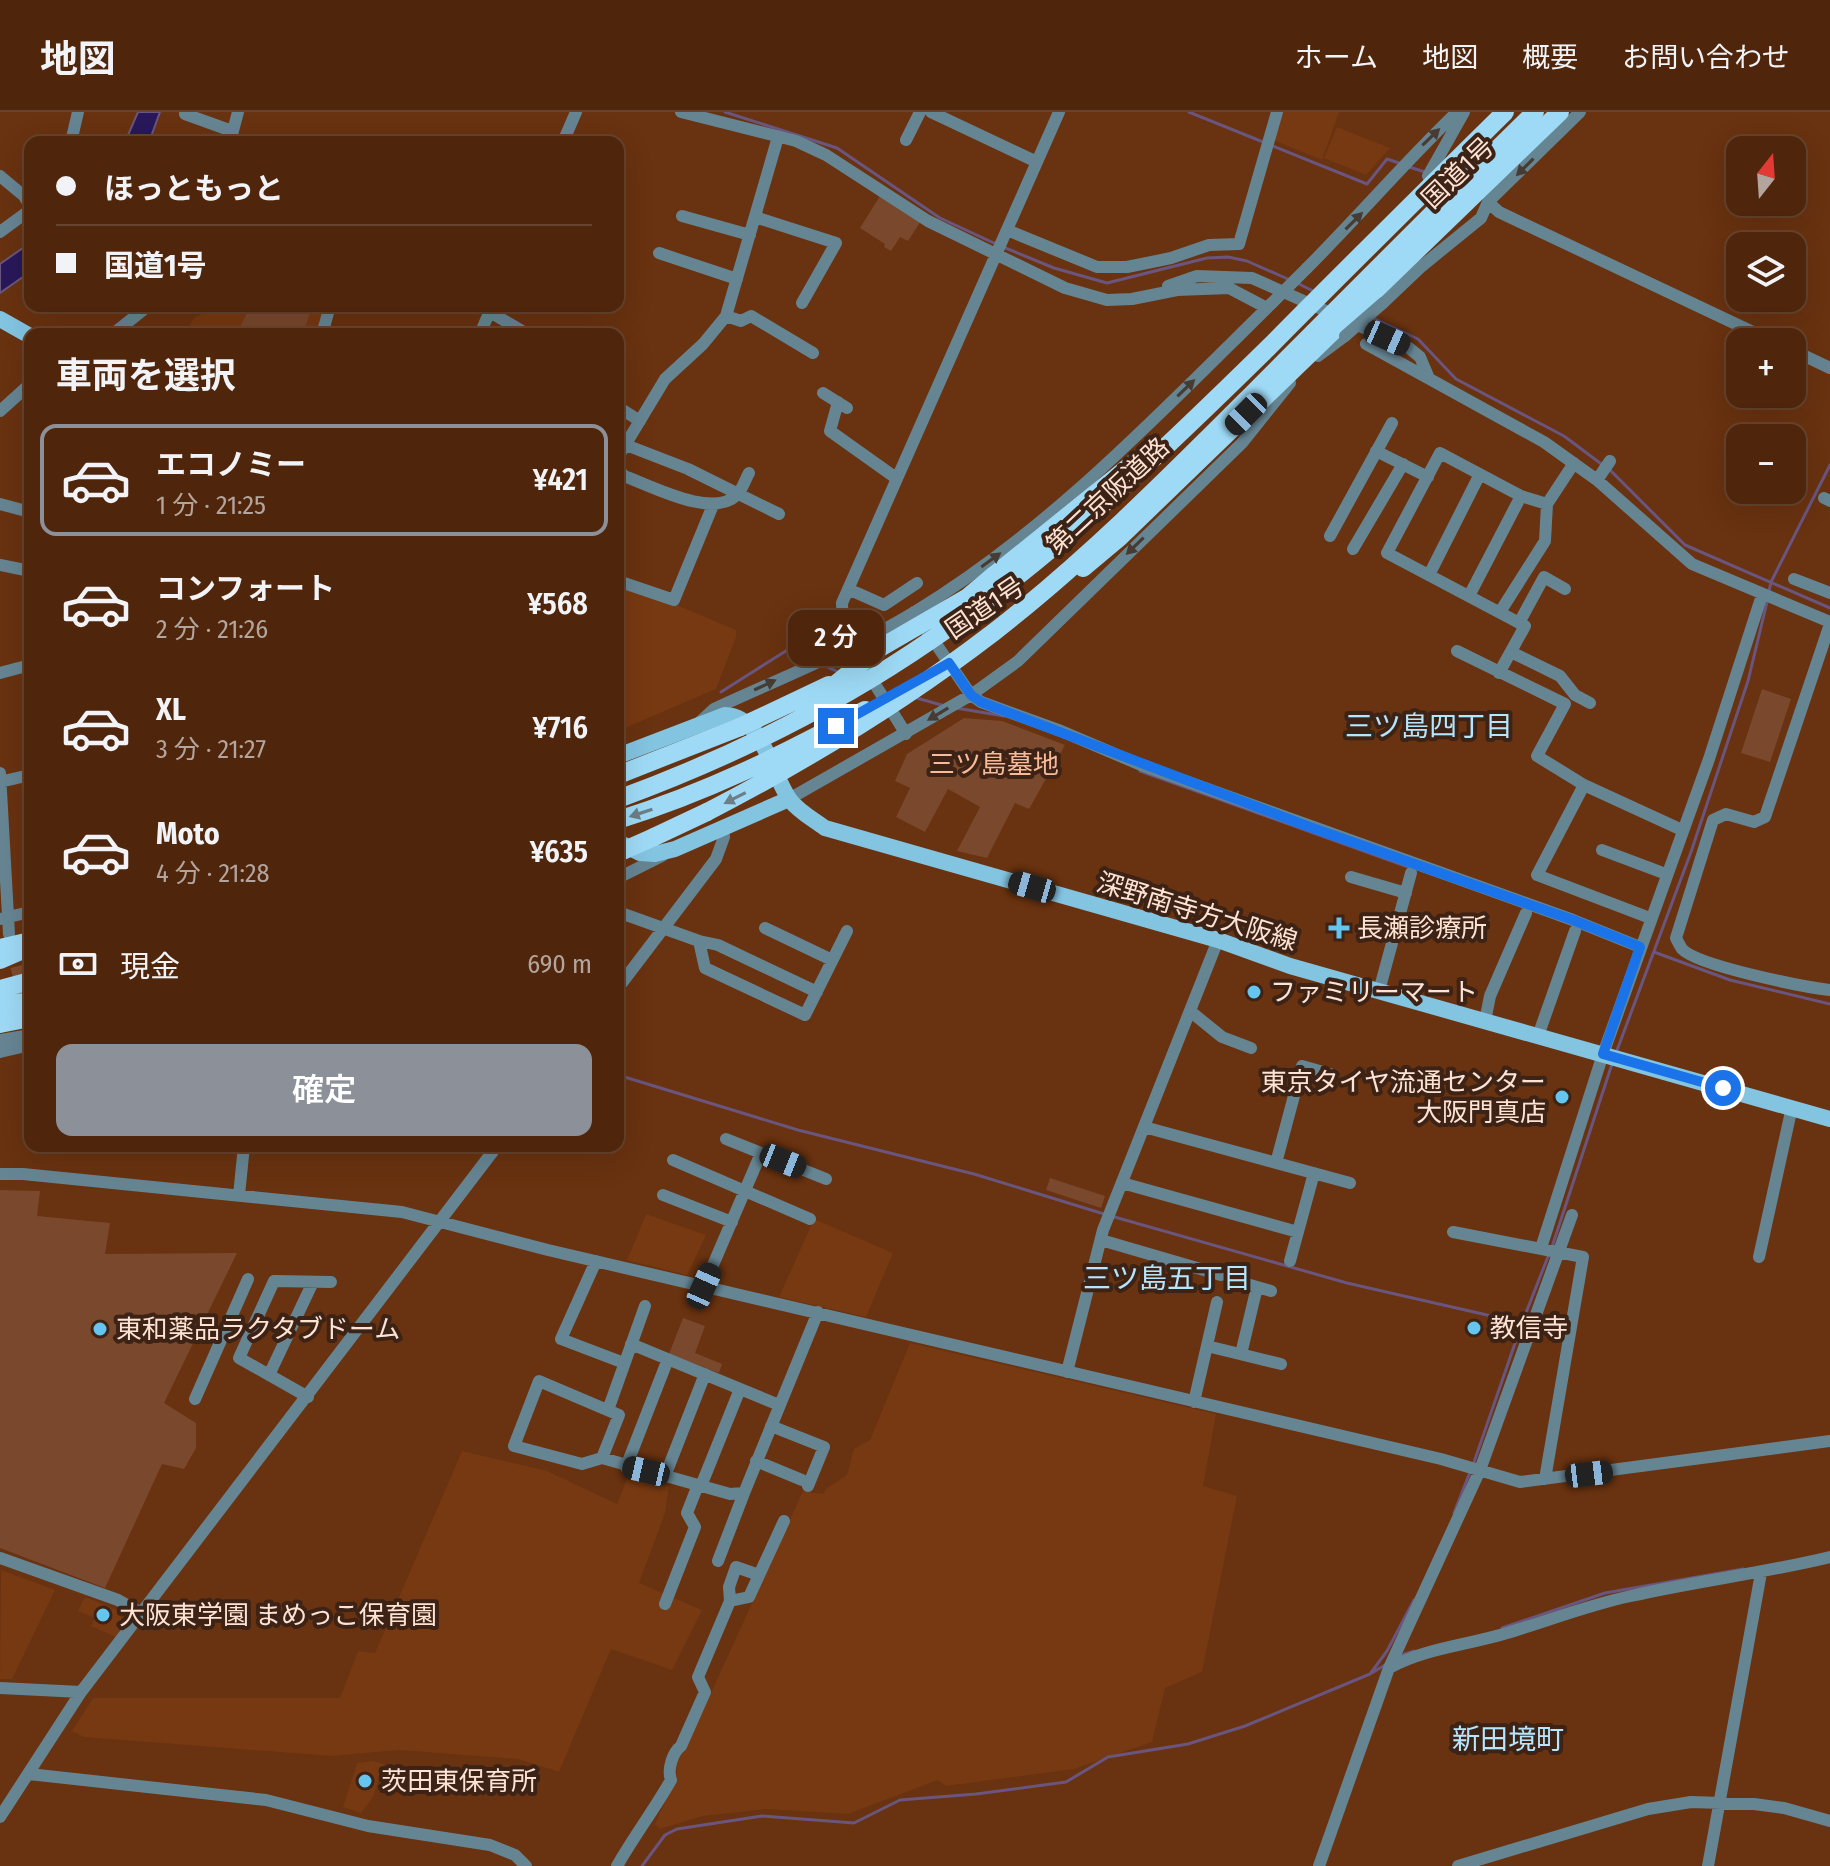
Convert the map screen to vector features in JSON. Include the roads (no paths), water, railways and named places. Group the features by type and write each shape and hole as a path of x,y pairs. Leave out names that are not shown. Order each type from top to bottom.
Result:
{"highway":[{"name":"国道1号","path":"624,799 651,792 724,759 797,715 918,618 968,597 1147,453 1312,295 1428,176 1504,112"},
{"name":"第二京阪道路","path":"624,798 727,754 879,673 976,608 1050,551 1199,415 1504,112"},
{"name":"第二京阪道路","path":"624,849 755,788 835,742 906,696 1016,613 1123,521 1535,112"},
{"name":"国道1号","path":"624,818 689,796 788,753 883,697 949,663 1032,611 1120,537 1560,112"},
{"path":"1124,448 1147,453"},
{"path":"624,773 740,727 867,667 923,637 1050,551"},
{"path":"4,937 24,940"},
{"path":"0,961 24,950"},
{"path":"0,961 24,955"},
{"path":"0,989 24,983"},
{"path":"0,1006 24,1002"},
{"path":"0,1024 24,1019"}],"main road":[{"path":"0,319 24,333"},
{"name":"深野南寺方大阪線","path":"624,754 725,715 743,718 752,725 789,799 825,828 1218,940 1290,966 1830,1116"},
{"path":"624,846 640,853 655,854 675,849 789,799"}],"street":[{"path":"72,136 78,112"},
{"path":"193,115 231,136 238,112"},
{"path":"566,136 576,112"},
{"path":"681,112 737,120 796,141 826,155 928,221 1001,244 1097,267 1127,267 1171,258 1209,245 1239,244 1277,112"},
{"path":"906,140 920,112"},
{"path":"931,112 1037,162"},
{"path":"962,127 968,112"},
{"path":"906,734 843,633 842,603 1059,112"},
{"path":"698,724 714,709 851,645 918,618 1026,534 1124,448 1365,210 1402,167 1457,112"},
{"path":"1428,176 1464,112"},
{"path":"789,799 971,695 1018,661 1257,427 1282,392 1349,318 1383,303 1481,218 1488,204 1580,112"},
{"path":"624,448 665,379 703,344 726,316 778,137"},
{"path":"0,176 24,196"},
{"path":"1463,205 1469,208 1488,204 1499,212 1744,328"},
{"path":"0,232 24,213"},
{"path":"682,216 750,235"},
{"path":"755,217 836,243 802,303"},
{"path":"1001,244 1065,288 1107,300 1132,299 1177,290 1229,288 1270,305"},
{"path":"659,253 737,279"},
{"path":"1132,299 1197,276 1252,278 1312,295 1349,318 1409,348 1420,357 1428,376"},
{"path":"120,328 140,312"},
{"path":"495,312 518,328"},
{"path":"726,316 741,321 751,316 813,353"},
{"path":"1366,344 1544,442 1597,480 1692,564 1830,623 1765,817 1754,822 1726,814 1713,820 1676,938 1683,951 1715,964 1775,981 1830,990"},
{"path":"1806,357 1830,368"},
{"path":"0,411 24,389"},
{"path":"823,393 842,405 830,431 896,478"},
{"path":"624,411 640,421"},
{"path":"1330,536 1392,423"},
{"path":"626,445 688,469 779,514"},
{"path":"1191,492 1214,446"},
{"path":"1376,451 1428,477"},
{"path":"1499,673 1525,626 1387,553 1440,453 1521,496 1547,504"},
{"path":"1597,480 1610,461"},
{"path":"1500,612 1545,541 1547,504 1574,463"},
{"path":"1353,549 1403,464"},
{"path":"624,476 704,505 713,505 722,504 738,495 749,473"},
{"path":"1429,575 1480,474"},
{"path":"1469,596 1521,496"},
{"path":"0,504 24,510"},
{"path":"624,583 674,600 713,505"},
{"path":"0,565 24,570"},
{"path":"1519,623 1544,577 1565,589"},
{"path":"1796,606 1798,581 1830,593"},
{"path":"848,589 884,605 917,583"},
{"path":"1541,1248 1611,1056 1640,947 1709,759 1762,595"},
{"path":"918,618 971,695 981,702 1155,770 1640,947"},
{"path":"1457,651 1565,704 1537,756 1584,785 1682,830"},
{"path":"1511,652 1560,676 1575,695 1590,703"},
{"path":"0,673 24,667"},
{"path":"4,937 0,779 24,776"},
{"path":"1584,785 1537,875 1650,918"},
{"path":"624,980 716,859 724,837 723,828"},
{"path":"624,875 675,849"},
{"path":"1602,850 1666,874"},
{"path":"1379,991 1411,873"},
{"path":"1351,877 1406,893"},
{"path":"3,918 24,913"},
{"path":"1485,1021 1490,996 1526,913"},
{"path":"624,914 663,930 718,945 817,992"},
{"path":"765,928 832,960"},
{"path":"699,941 705,968 805,1015 847,931"},
{"path":"1538,1036 1575,931"},
{"path":"1067,1372 1101,1240 1218,940"},
{"path":"1190,1011 1222,1037 1251,1048"},
{"path":"0,1040 24,1036"},
{"path":"0,1052 24,1046"},
{"path":"1276,1163 1302,1066 1330,1074"},
{"path":"1759,1257 1792,1107"},
{"path":"1144,1127 1350,1183"},
{"path":"726,1139 826,1179"},
{"path":"239,1195 243,1152"},
{"path":"0,1817 81,1692 492,1152"},
{"path":"704,1286 761,1153"},
{"path":"673,1160 810,1219"},
{"path":"1290,1261 1314,1173"},
{"path":"0,1174 402,1212 1520,1482 1830,1441"},
{"path":"1122,1183 1298,1232"},
{"path":"663,1195 732,1222"},
{"path":"1319,1866 1389,1668 1480,1470 1572,1215"},
{"path":"1453,1232 1583,1257 1545,1479"},
{"path":"1101,1240 1221,1275"},
{"path":"596,1261 561,1339 624,1363"},
{"path":"195,1399 248,1279"},
{"path":"308,1397 239,1358 274,1281 331,1282"},
{"path":"269,1375 313,1282"},
{"path":"1243,1283 1271,1291"},
{"path":"1241,1354 1257,1287"},
{"path":"1194,1402 1217,1302"},
{"path":"608,1410 645,1306"},
{"path":"718,1561 818,1312"},
{"path":"233,1313 255,1322"},
{"path":"631,1344 779,1405"},
{"path":"1207,1346 1281,1364"},
{"path":"626,1467 668,1359"},
{"path":"665,1476 705,1374"},
{"path":"602,1458 619,1415 539,1381 514,1446 582,1464 602,1458 730,1494 744,1493"},
{"path":"665,1604 695,1527 687,1513 740,1389"},
{"path":"756,1461 805,1483 824,1447 771,1426"},
{"path":"730,1601 749,1597 784,1521"},
{"path":"1389,1668 1406,1659 1630,1596 1761,1573 1830,1557"},
{"path":"0,1558 118,1600 141,1613"},
{"path":"617,1866 671,1780 669,1774 676,1750 681,1746 705,1692 698,1677 730,1601 729,1587 736,1567 759,1575"},
{"path":"1708,1866 1761,1573"},
{"path":"0,1688 81,1692"},
{"path":"29,1774 266,1800 368,1826 490,1845 515,1855 526,1866"},
{"path":"1458,1866 1648,1809 1691,1802 1784,1808 1830,1821"}],"waterway":[{"path":"725,112 837,148 940,218 996,244"},
{"path":"1189,112 1263,142"},
{"path":"1270,145 1367,184 1387,159 1402,164"},
{"path":"1409,167 1425,172"},
{"path":"1003,247 1054,268 1107,283 1207,258 1228,257 1247,261 1290,280"},
{"path":"1297,283 1315,292"},
{"path":"1373,318 1418,339 1456,379 1564,436 1604,466"},
{"path":"1769,591 1830,465"},
{"path":"1610,470 1685,545 1830,608"},
{"path":"1616,1053 1691,852 1748,681 1768,598"},
{"path":"721,692 789,649 813,660"},
{"path":"823,665 838,672"},
{"path":"913,697 945,706"},
{"path":"956,708 1004,716"},
{"path":"1140,771 1411,868"},
{"path":"1654,952 1730,980 1830,1004"},
{"path":"1552,1247 1612,1064"},
{"path":"624,1077 798,1130 974,1174 1104,1214"},
{"path":"1111,1216 1347,1283 1522,1323"},
{"path":"1473,1465 1549,1254"},
{"path":"1454,1513 1470,1472"},
{"path":"1502,1628 1605,1593 1743,1569"},
{"path":"1370,1674 1387,1651 1414,1600"},
{"path":"1399,1656 1414,1651"},
{"path":"642,1866 665,1835 677,1829 762,1816 854,1823 900,1800 1066,1782 1108,1757 1188,1744 1245,1726 1385,1665"}],"tunnel":[{"path":"12,949 24,996"}],"place":[{"name":"長瀬診療所","path":"1339,928"},
{"name":"ファミリーマート","path":"1254,992"},
{"name":"東京タイヤ流通センター 大阪門真店","path":"1562,1097"},
{"name":"教信寺","path":"1474,1328"},
{"name":"東和薬品ラクタブドーム","path":"100,1329"},
{"name":"大阪東学園 まめっこ保育園","path":"103,1615"},
{"name":"茨田東保育所","path":"365,1781"}],"district":[{"name":"三ツ島四丁目","path":"1429,726"},
{"name":"三ツ島五丁目","path":"1167,1278"},
{"name":"新田境町","path":"1508,1739"}],"park label":[{"name":"三ツ島墓地","path":"994,764"}]}
